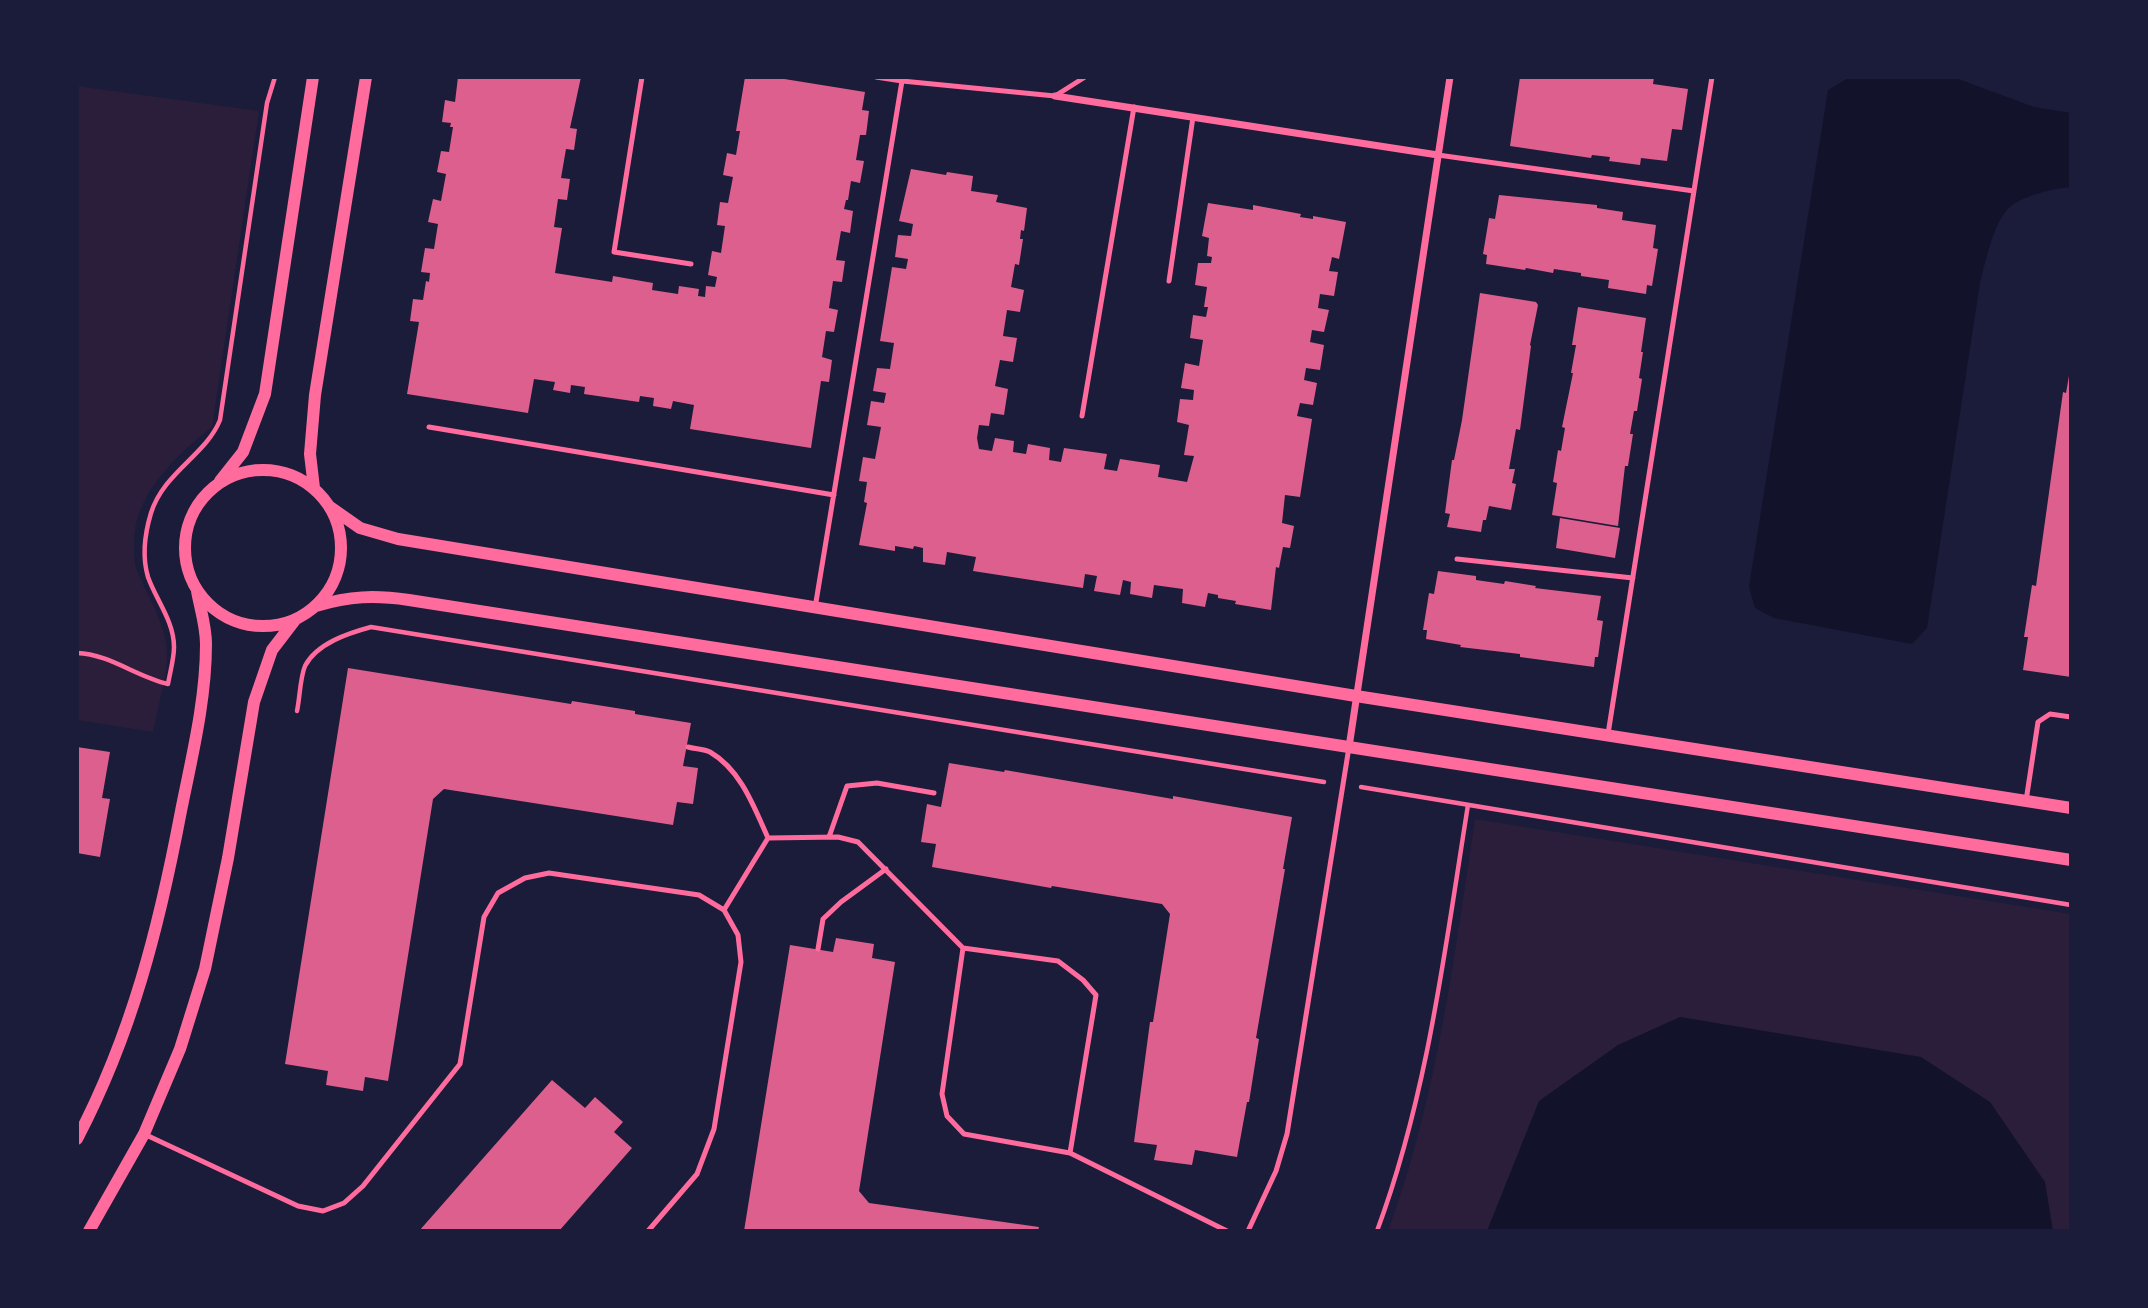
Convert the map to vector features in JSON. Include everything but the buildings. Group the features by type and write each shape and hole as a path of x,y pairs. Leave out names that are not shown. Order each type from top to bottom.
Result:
{"street":[{"path":"77,1139 92,1111 127,1028 153,946 204,691 206,640 197,591 188,570 185,546 189,522 200,501 243,452 265,394 313,77"},
{"path":"314,488 310,454 315,396 366,77"},
{"path":"1349,747 1450,77"},
{"path":"1055,96 1438,155"},
{"path":"217,484 239,473 265,470 291,474 314,488 330,507 359,528 398,539 1356,696 2071,808"},
{"path":"316,606 332,585 339,568 342,549 330,507"},
{"path":"197,591 214,609 232,620 253,626 274,626 295,620 316,606 347,597 396,598 2071,860"},
{"path":"89,1231 144,1134 180,1049 205,970 228,858 254,702 272,650 295,620"}],"lane":[{"path":"642,77 614,252 691,264"},
{"path":"876,77 1055,96 1085,77"},
{"path":"1608,736 1712,77"},
{"path":"815,608 902,79"},
{"path":"1082,416 1134,107"},
{"path":"1169,281 1193,117"},
{"path":"1438,155 1694,191"},
{"path":"429,428 834,495"},
{"path":"1457,559 1633,578"},
{"path":"2026,801 2038,722 2050,714 2071,717"},
{"path":"688,747 709,751 731,770 748,793 768,838"},
{"path":"1248,1231 1276,1171 1287,1134 1349,747"},
{"path":"829,837 847,786 877,783 934,793"},
{"path":"768,838 838,836 858,842 963,948 1058,961 1083,980 1096,995 1070,1153"},
{"path":"724,910 768,838"},
{"path":"818,949 823,919 841,902 886,869"},
{"path":"144,1134 298,1206 323,1211 344,1203 363,1186 460,1064 484,917 498,893 525,878 549,873 699,895 724,910 738,935 741,962 714,1129 697,1174 649,1231"},
{"path":"963,948 942,1094 947,1116 964,1134 1070,1153 1227,1231"}],"path":[{"path":"77,653 102,658 150,680 168,684 174,647 169,621 148,576 146,532 159,492 215,432 220,420 267,103 275,77"},
{"path":"297,710 305,666 323,648 345,634 371,627 2071,905"},
{"path":"1377,1231 1393,1189 1418,1096 1436,1007 1468,805"}],"shaded area":[{"path":"1850,77 1953,77 2034,107 2071,113 2071,187 2039,193 2010,207 1999,222 1987,254 1980,283 1927,628 1912,644 1774,618 1755,608 1749,587 1828,90"},
{"path":"77,86 259,111 212,427 184,451 158,479 140,511 135,528 135,566 160,620 167,653 153,732 77,720"},
{"path":"1475,819 2071,914 2071,1231 1388,1231 1405,1181 1432,1079"},
{"path":"1680,1017 1921,1057 1990,1102 2045,1182 2053,1231 1487,1231 1539,1101 1618,1045"}]}
